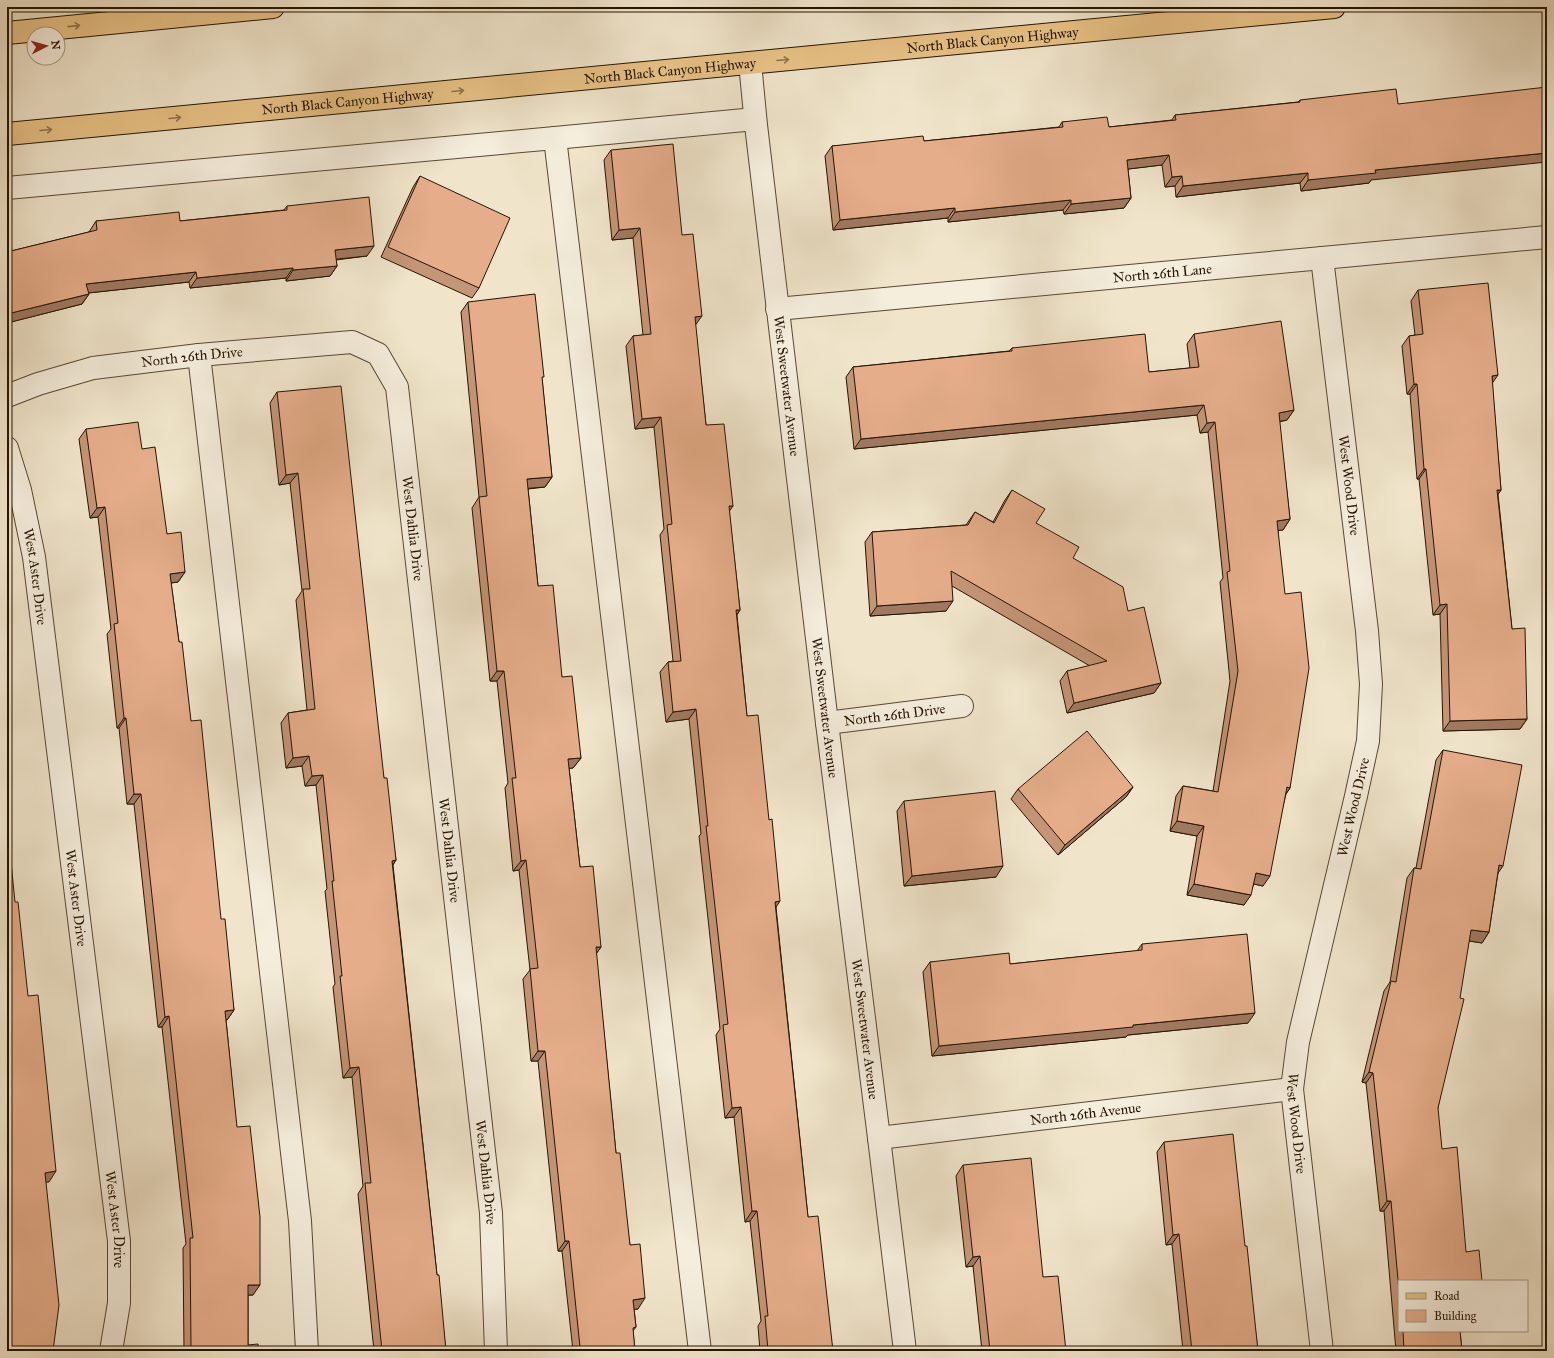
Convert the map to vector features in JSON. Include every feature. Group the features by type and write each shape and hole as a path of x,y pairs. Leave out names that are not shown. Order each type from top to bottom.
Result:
{"main road":[{"path":"7,33 273,7"},
{"name":"North Black Canyon Highway","path":"7,134 1334,7"}],"street":[{"name":"West Sweetwater Avenue","path":"750,63 777,309 905,1351"},
{"path":"7,188 755,119"},
{"path":"554,138 700,1351"},
{"name":"North 26th Lane","path":"777,309 1547,237"},
{"name":"West Wood Drive","path":"1322,258 1367,631 1371,684 1368,741 1298,1042 1292,1089 1322,1351"},
{"name":"North 26th Drive","path":"7,396 38,384 93,368 199,355 352,342 378,354"},
{"name":"West Dahlia Drive","path":"378,354 397,387 492,1213 496,1351"},
{"path":"199,355 300,1221 307,1351"},
{"name":"West Aster Drive","path":"7,448 20,490 34,557 118,1233 119,1304 111,1351"},
{"name":"North 26th Drive","path":"827,723 962,706"},
{"name":"North 26th Avenue","path":"879,1138 1292,1089"}],"building":[{"path":"1547,87 1547,153 1375,170 1376,173 1308,180 1308,173 1183,186 1182,176 1172,177 1169,155 1127,160 1131,198 1071,204 1071,200 955,212 955,208 840,220 832,146 923,136 924,141 1063,127 1062,122 1107,117 1109,127 1176,120 1175,115 1300,102 1300,100 1396,89 1398,104"},
{"path":"673,144 682,235 693,234 702,316 695,317 706,425 724,424 733,506 729,506 740,610 736,610 747,716 758,715 769,820 772,819 780,901 775,902 808,1217 818,1216 833,1351 768,1351 765,1316 768,1316 757,1211 752,1211 741,1107 732,1108 723,1025 728,1024 706,826 708,826 696,709 673,712 668,662 681,661 667,525 672,524 661,417 642,419 633,336 651,334 640,228 619,230 611,150"},
{"path":"420,176 510,218 479,288 388,247"},
{"path":"369,197 374,246 335,250 337,266 293,270 293,268 197,278 196,272 86,284 89,294 7,314 7,252 97,230 96,221 179,212 180,221 287,210 287,206"},
{"path":"1488,283 1498,375 1492,376 1501,490 1497,490 1512,629 1525,628 1527,719 1450,721 1447,604 1440,605 1426,469 1424,469 1417,384 1414,384 1409,336 1423,334 1418,290"},
{"path":"535,294 544,377 542,377 552,477 527,479 538,586 553,585 562,677 572,676 581,758 568,759 580,867 593,866 601,947 596,947 616,1153 620,1153 630,1245 640,1244 645,1298 633,1300 636,1327 633,1328 635,1351 577,1351 577,1347 580,1347 569,1241 565,1241 545,1051 538,1051 530,969 538,968 526,860 521,861 512,778 516,778 504,671 497,671 479,497 487,496 468,302"},
{"path":"1281,321 1294,410 1279,413 1290,519 1277,521 1285,594 1301,592 1309,668 1290,788 1287,787 1270,876 1256,873 1251,895 1194,884 1204,826 1177,821 1183,786 1218,792 1238,671 1227,572 1230,571 1215,422 1207,423 1204,405 861,439 853,367 1012,351 1012,348 1145,334 1149,372 1199,367 1194,334"},
{"path":"341,386 384,778 387,778 396,860 392,861 437,1275 439,1275 446,1351 382,1351 365,1183 371,1183 359,1067 350,1068 340,976 342,976 332,881 334,881 323,775 312,776 309,756 293,758 288,713 315,709 303,589 310,589 298,473 286,475 277,392"},
{"path":"138,422 142,449 155,447 167,534 181,532 185,572 170,574 179,642 182,642 191,721 201,720 221,919 225,919 234,1010 225,1011 237,1127 250,1126 260,1217 260,1285 248,1285 248,1345 258,1344 259,1351 186,1351 186,1349 191,1348 190,1238 193,1238 169,1016 165,1017 141,794 134,794 126,718 124,718 114,624 118,623 105,507 97,508 86,429"},
{"path":"1012,490 1045,509 1036,523 1079,547 1073,558 1123,587 1128,611 1144,607 1161,683 1074,703 1067,671 1107,661 951,571 953,601 877,606 872,532 968,525 975,512 994,523"},
{"path":"1087,731 1133,787 1065,845 1018,789"},
{"path":"1443,750 1522,765 1503,866 1499,865 1489,932 1471,930 1460,998 1464,999 1438,1108 1442,1149 1457,1147 1466,1252 1479,1250 1482,1280 1398,1280 1391,1201 1387,1201 1373,1073 1369,1072 1391,981 1396,982 1414,868 1421,869"},
{"path":"7,763 10,793 7,793"},
{"path":"995,791 1003,866 912,876 904,801"},
{"path":"7,822 15,902 18,902 28,996 38,995 56,1171 45,1173 59,1305 53,1351 7,1351"},
{"path":"1247,934 1255,1013 1133,1025 1133,1027 939,1046 930,962 1009,953 1010,964 1142,950 1142,944"},
{"path":"1233,1134 1258,1351 1192,1351 1179,1234 1173,1235 1164,1142"},
{"path":"1031,1158 1043,1277 1058,1276 1066,1351 990,1351 980,1256 973,1257 963,1165"},
{"path":"1403,1332 1460,1332 1462,1351 1399,1351 1404,1350"}]}
